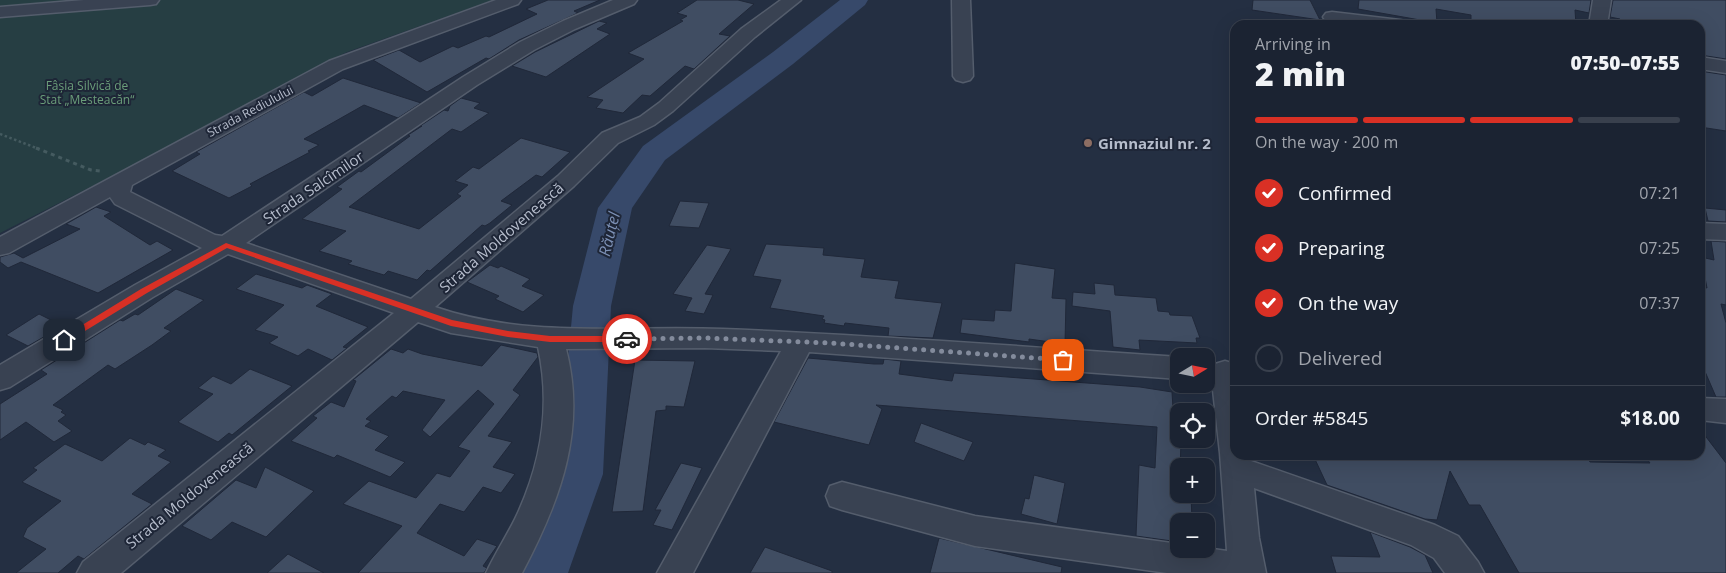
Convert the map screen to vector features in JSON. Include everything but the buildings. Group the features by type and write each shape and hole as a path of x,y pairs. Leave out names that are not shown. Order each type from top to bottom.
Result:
{"street":[{"path":"0,12 150,0"},
{"name":"Strada Rediulului","path":"0,247 336,65 512,0"},
{"name":"Strada Salcîmilor","path":"0,379 144,291 226,245 470,81 528,46 568,25 628,0"},
{"name":"Strada Moldovenească","path":"95,573 415,310 566,182 610,138 653,116 719,61 748,32 792,0"},
{"path":"961,0 963,76"},
{"path":"1599,20 1602,0"},
{"path":"1705,64 1726,67"},
{"path":"121,181 118,192 123,199 209,242 226,245 451,323 508,334 556,339 705,338 800,342 1170,367"},
{"path":"1705,231 1726,232"},
{"path":"504,573 520,546 536,509 560,426 561,391 556,339"},
{"path":"675,573 800,342"},
{"path":"1222,372 1230,422"},
{"path":"1705,409 1726,411"},
{"path":"842,496 975,531 1248,571 1242,538 1236,460"},
{"path":"1238,460 1423,534 1446,547 1466,573"}],"path":[{"path":"0,134 91,170 115,170 122,174 121,181"}],"green space":[{"name":"Fâșia Silvică de Stat „Mesteacăn“","path":"0,0 493,0 347,52 0,233"}],"waterway":[{"name":"Răuțel","path":"543,573 580,474 592,306 615,208 654,153 783,58 856,0"}],"way so far":[{"path":"627,339 705,338 830,343 1063,360"}],"place":[{"name":"Gimnaziul nr. 2","path":"1088,143"}],"route":[{"path":"64,340 144,291 226,245 451,323 508,334 550,339 627,339"}]}
